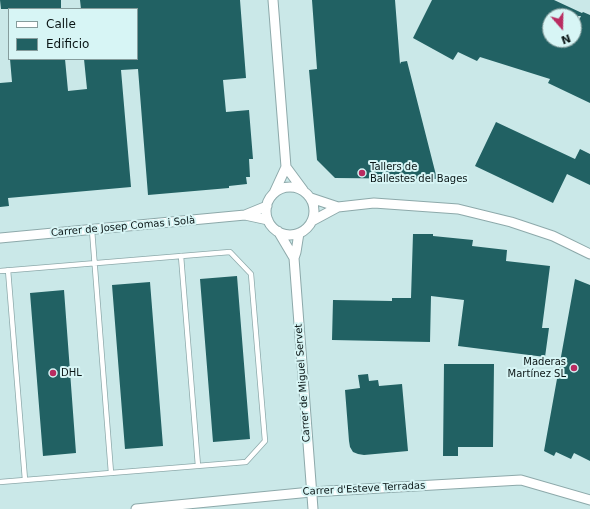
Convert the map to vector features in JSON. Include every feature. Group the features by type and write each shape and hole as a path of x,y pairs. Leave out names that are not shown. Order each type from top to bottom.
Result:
{"street":[{"path":"272,0 286,167 274,193 269,199 266,213 268,220 278,231 288,234 299,233 306,229 312,221 338,207"},
{"path":"286,167 303,190 311,198 338,207 374,204 458,209 511,222 553,236 590,254"},
{"path":"274,193 288,187 303,190"},
{"path":"311,198 314,209 312,221"},
{"name":"Carrer de Josep Comas i Solà","path":"0,238 245,215 267,206"},
{"name":"Carrer de Josep Comas i Solà","path":"245,215 268,220"},
{"name":"Carrer de Miguel Servet","path":"278,231 294,258"},
{"name":"Carrer de Miguel Servet","path":"299,233 294,258 313,509"},
{"name":"Carrer d'Esteve Terradas","path":"136,509 311,492 522,480 590,500"}],"lane":[{"path":"92,230 111,473"},
{"path":"0,271 230,252 252,274 265,441 246,462 0,482"},
{"path":"181,256 198,466"},
{"path":"8,270 24,480"}],"building":[{"path":"0,0 61,0 61,8 1,9"},
{"path":"80,0 240,0 246,78 223,80 226,112 249,110 253,159 249,159 250,177 246,177 247,184 229,186 229,188 148,195 138,69 121,70 131,187 8,198 9,206 0,207 0,83 12,82 10,60 65,60 68,91 87,89 84,60 138,60 138,8 81,8"},
{"path":"312,0 395,0 400,64 401,62 407,61 437,179 335,178 317,160 309,70 317,69"},
{"path":"432,0 554,0 571,8 542,8 542,48 582,48 582,13 583,12 590,15 590,103 548,83 550,79 480,57 477,61 458,52 453,60 413,38"},
{"path":"496,122 575,159 580,149 590,154 590,185 567,174 553,203 475,166"},
{"path":"413,234 433,234 433,236 473,240 472,246 507,250 506,261 550,266 542,328 549,328 545,357 458,346 464,300 431,296 430,342 332,340 333,300 392,301 392,298 411,298"},
{"path":"237,276 250,439 213,442 200,279"},
{"name":"Maderas Martínez SL","path":"575,279 590,285 590,461 574,453 571,459 556,452 554,456 544,451"},
{"path":"150,282 163,446 125,449 112,285"},
{"name":"DHL","path":"64,290 76,453 43,456 30,293"},
{"path":"444,364 494,364 493,447 458,447 458,456 443,456"},
{"path":"368,374 369,381 378,380 379,386 402,384 408,451 364,455 353,452 350,447 345,390 360,388 358,375"}],"place":[{"name":"Tallers de Ballestes del Bages","path":"362,173"},
{"name":"Maderas Martínez SL","path":"574,368"},
{"name":"DHL","path":"53,373"}]}
